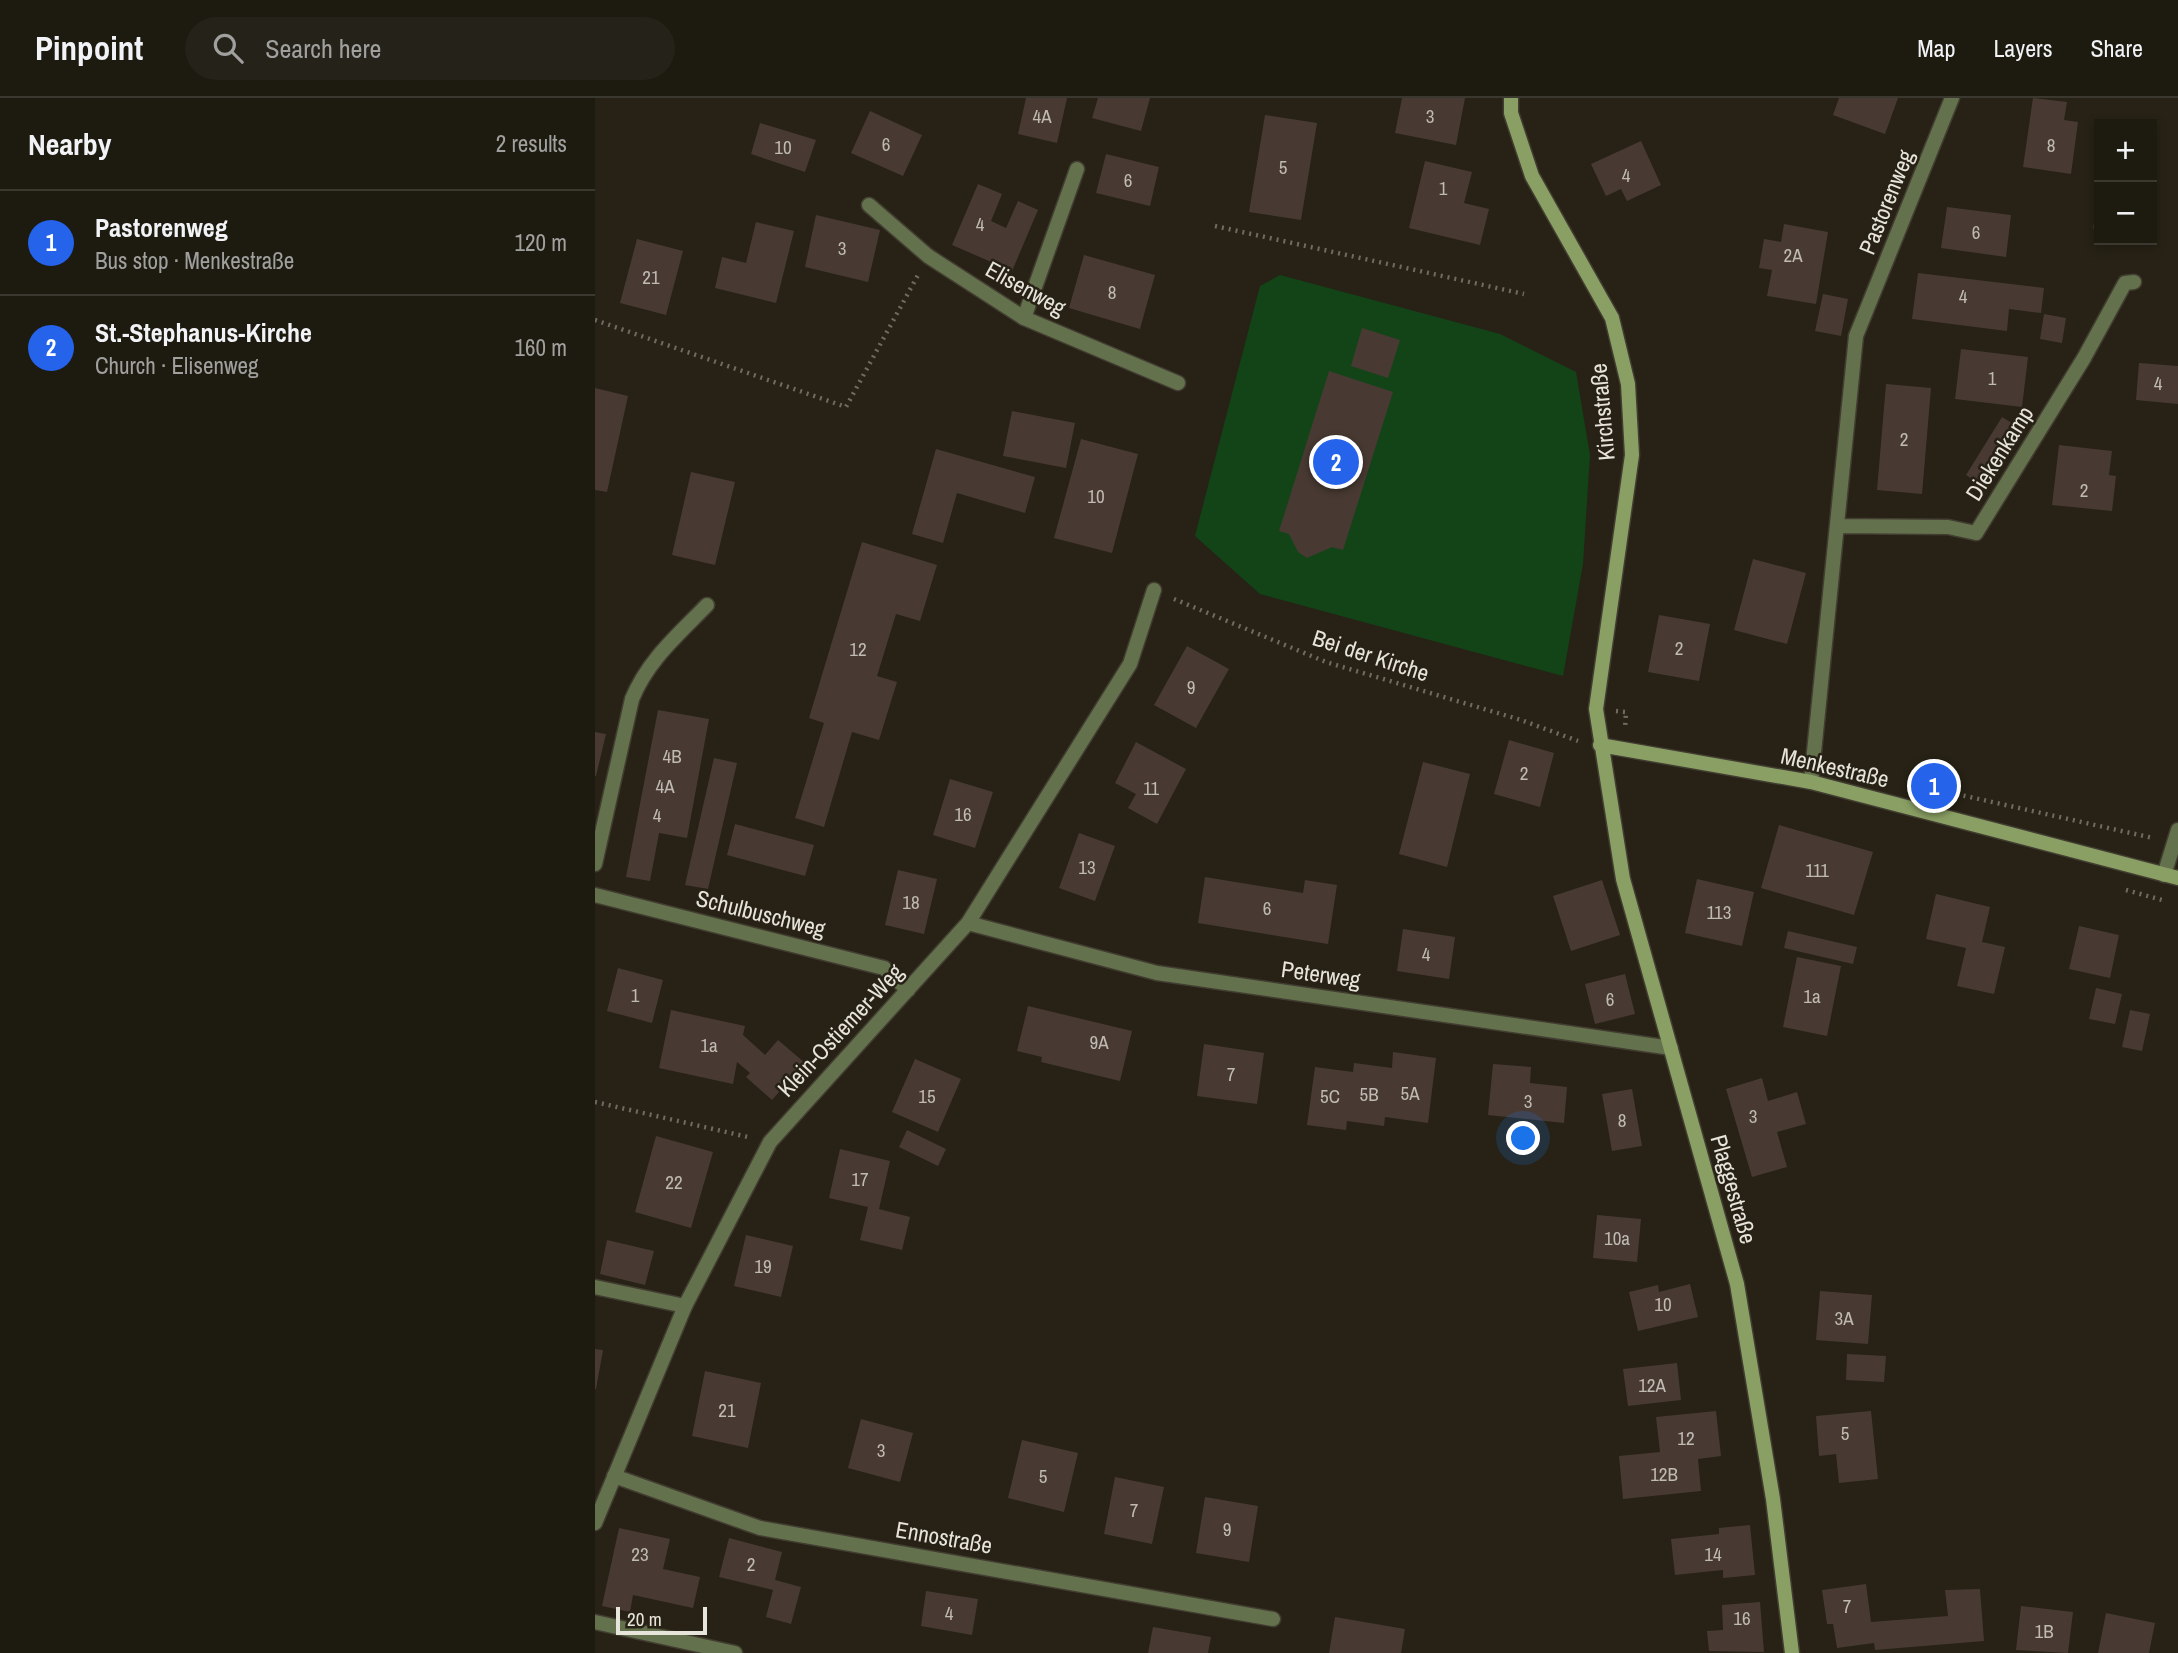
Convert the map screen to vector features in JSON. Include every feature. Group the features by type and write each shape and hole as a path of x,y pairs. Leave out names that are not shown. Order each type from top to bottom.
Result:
{"street":[{"name":"Kirchstraße","path":"1511,98 1511,113 1532,176 1612,318 1628,383 1632,455 1595,709 1600,745"},
{"name":"Pastorenweg","path":"1811,782 1856,336 1952,98"},
{"path":"1024,318 1077,169"},
{"name":"Elisenweg","path":"869,205 928,257 1024,318 1178,383"},
{"name":"Diekenkamp","path":"1837,526 1948,527 1976,533 2084,358 2125,283 2134,282"},
{"name":"Klein-Ostiemer-Weg","path":"595,1523 685,1306 770,1142 968,923 1130,664 1154,590"},
{"path":"595,864 632,699 639,682 651,662 707,605"},
{"name":"Menkestraße","path":"1600,745 1811,782 2171,876"},
{"name":"Plaggestraße","path":"1600,745 1623,879 1737,1284 1773,1499 1792,1653"},
{"path":"2171,876 2178,830"},
{"name":"Schulbuschweg","path":"595,895 884,968 908,990"},
{"name":"Peterweg","path":"968,923 1157,973 1671,1048"},
{"path":"595,1287 685,1306"},
{"name":"Ennostraße","path":"614,1476 760,1528 1273,1619"},
{"path":"595,1622 735,1653"}],"path":[{"path":"1215,226 1524,294"},
{"path":"595,320 846,407 928,257"},
{"name":"Bei der Kirche","path":"1154,590 1326,662 1521,720 1581,742"},
{"path":"1625,733 1626,712"},
{"path":"595,1102 770,1142"}],"green space":[{"path":"1280,275 1500,334 1576,372 1590,455 1583,564 1563,676 1260,594 1195,536 1260,286"}],"building":[{"path":"1026,98 1067,98 1057,143 1018,134"},
{"path":"1098,98 1150,98 1141,131 1092,118"},
{"path":"1402,98 1465,98 1456,145 1395,133"},
{"path":"1839,98 1898,98 1885,134 1833,115"},
{"path":"2033,98 2067,102 2064,120 2078,122 2071,174 2023,167"},
{"path":"870,111 922,135 903,176 851,153"},
{"path":"1265,115 1317,123 1301,220 1249,212"},
{"path":"760,123 816,140 805,172 751,154"},
{"path":"1641,141 1661,185 1627,201 1621,189 1606,196 1591,164"},
{"path":"1106,154 1159,167 1150,206 1096,193"},
{"path":"1425,161 1472,172 1464,203 1489,209 1480,245 1409,228"},
{"path":"978,184 1002,194 991,221 1006,228 1018,201 1038,210 1012,271 952,245"},
{"path":"1947,207 2011,215 2006,257 1941,248"},
{"path":"816,215 880,230 868,282 805,267"},
{"path":"756,222 794,231 776,303 715,288 722,257 746,263"},
{"path":"1784,224 1828,232 1816,304 1767,296 1772,270 1759,268 1764,239 1781,242"},
{"path":"637,239 683,251 666,315 620,303"},
{"path":"1084,255 1155,275 1140,329 1069,308"},
{"path":"1918,273 2044,288 2041,313 2009,309 2007,331 1912,319"},
{"path":"1823,294 1848,299 1841,336 1815,331"},
{"path":"2044,314 2066,318 2062,343 2040,339"},
{"path":"1362,328 1400,340 1388,378 1351,366"},
{"path":"1961,349 2028,357 2022,407 1955,399"},
{"path":"2139,363 2178,366 2178,404 2136,400"},
{"path":"1329,371 1393,392 1343,550 1332,547 1307,558 1298,552 1289,534 1279,531"},
{"path":"1886,384 1931,388 1922,494 1877,490"},
{"path":"595,388 628,396 607,492 595,490"},
{"path":"1012,411 1075,423 1066,468 1003,456"},
{"path":"2002,417 2020,428 1984,487 1966,475"},
{"path":"1081,439 1138,454 1112,553 1054,538"},
{"path":"2059,445 2112,451 2109,475 2116,476 2112,511 2052,505"},
{"path":"936,449 1035,477 1025,513 957,493 943,543 912,534"},
{"path":"691,472 735,482 715,565 672,555"},
{"path":"862,542 937,565 920,621 896,614 877,676 897,682 879,740 852,732 824,827 795,818 824,723 809,718"},
{"path":"1753,559 1806,573 1787,644 1734,630"},
{"path":"1659,615 1710,624 1699,681 1648,672"},
{"path":"1187,646 1229,669 1196,728 1154,705"},
{"path":"658,710 709,719 687,838 659,833 650,881 626,877"},
{"path":"595,732 606,734 596,776 595,776"},
{"path":"1509,740 1554,753 1540,807 1494,794"},
{"path":"1136,742 1186,769 1157,824 1128,808 1136,794 1115,783"},
{"path":"714,758 737,763 708,889 685,885"},
{"path":"1423,762 1470,774 1447,867 1399,854"},
{"path":"950,779 993,792 975,848 933,835"},
{"path":"735,824 814,845 805,876 727,855"},
{"path":"1779,825 1873,852 1854,915 1761,888"},
{"path":"1079,833 1115,846 1095,901 1059,888"},
{"path":"898,870 937,879 924,934 885,925"},
{"path":"1205,877 1303,893 1305,880 1337,885 1328,944 1198,923"},
{"path":"1697,879 1754,892 1742,946 1685,933"},
{"path":"1602,880 1620,935 1571,951 1553,896"},
{"path":"1936,894 1990,907 1982,942 2005,947 1994,994 1957,986 1966,948 1926,939"},
{"path":"2079,926 2119,935 2110,978 2069,969"},
{"path":"1403,929 1455,937 1449,979 1397,971"},
{"path":"1788,931 1857,947 1853,964 1784,948"},
{"path":"1797,957 1841,966 1827,1036 1783,1027"},
{"path":"618,968 663,980 652,1023 607,1011"},
{"path":"1625,974 1635,1014 1595,1024 1585,984"},
{"path":"2096,988 2122,994 2115,1024 2089,1019"},
{"path":"1028,1006 1132,1031 1120,1081 1041,1062 1042,1057 1017,1051"},
{"path":"671,1010 745,1026 743,1035 765,1055 778,1040 805,1063 772,1100 746,1077 750,1073 737,1062 733,1084 659,1068"},
{"path":"2130,1010 2150,1014 2142,1051 2122,1047"},
{"path":"1204,1044 1264,1053 1257,1104 1197,1096"},
{"path":"1393,1052 1436,1058 1428,1123 1385,1117 1384,1126 1347,1121 1346,1130 1307,1125 1315,1067 1353,1072 1354,1063 1392,1068"},
{"path":"915,1059 961,1079 938,1132 892,1112"},
{"path":"1493,1064 1531,1067 1530,1083 1567,1087 1564,1123 1488,1115"},
{"path":"1762,1078 1768,1101 1797,1092 1806,1124 1777,1132 1787,1167 1752,1177 1726,1089"},
{"path":"1632,1089 1642,1146 1612,1151 1602,1094"},
{"path":"907,1130 946,1149 938,1166 899,1147"},
{"path":"656,1136 713,1152 691,1228 635,1212"},
{"path":"840,1149 890,1161 879,1209 910,1217 902,1250 860,1240 868,1207 829,1198"},
{"path":"1597,1215 1641,1219 1637,1262 1593,1258"},
{"path":"746,1235 793,1246 781,1297 734,1286"},
{"path":"607,1240 654,1251 645,1285 600,1274"},
{"path":"1690,1284 1698,1317 1638,1331 1629,1292 1658,1285 1659,1292"},
{"path":"1820,1291 1872,1295 1868,1344 1816,1340"},
{"path":"595,1349 603,1350 596,1389 595,1389"},
{"path":"1847,1354 1886,1356 1884,1382 1846,1380"},
{"path":"1677,1363 1681,1400 1628,1406 1623,1369"},
{"path":"705,1371 761,1383 748,1448 692,1436"},
{"path":"1716,1411 1721,1456 1698,1459 1701,1491 1623,1499 1619,1456 1660,1452 1656,1417"},
{"path":"1871,1411 1878,1479 1839,1483 1836,1454 1819,1456 1816,1416"},
{"path":"861,1419 913,1433 900,1482 848,1468"},
{"path":"1022,1440 1078,1453 1064,1512 1008,1498"},
{"path":"1115,1477 1164,1487 1152,1544 1104,1534"},
{"path":"1205,1497 1258,1506 1249,1562 1196,1553"},
{"path":"1750,1525 1755,1575 1723,1578 1723,1570 1675,1575 1671,1539 1719,1534 1719,1528"},
{"path":"619,1528 670,1539 663,1569 700,1577 693,1608 633,1595 630,1612 602,1606"},
{"path":"729,1538 782,1552 775,1580 801,1587 791,1624 766,1617 773,1590 719,1577"},
{"path":"1866,1584 1871,1622 1948,1616 1945,1590 1980,1589 1984,1641 1875,1650 1874,1643 1837,1648 1833,1624 1827,1624 1822,1590"},
{"path":"926,1591 978,1599 972,1635 921,1626"},
{"path":"1760,1602 1764,1652 1709,1651 1707,1631 1723,1630 1722,1605"},
{"path":"2021,1606 2073,1612 2068,1653 2016,1650"},
{"path":"2106,1613 2155,1623 2149,1653 2098,1653"},
{"path":"1335,1617 1405,1629 1401,1653 1329,1653"},
{"path":"1153,1627 1211,1637 1208,1653 1148,1653"}],"place":[{"name":"St.-Stephanus-Kirche","path":"1336,462"},
{"name":"Pastorenweg","path":"1934,786"}]}
